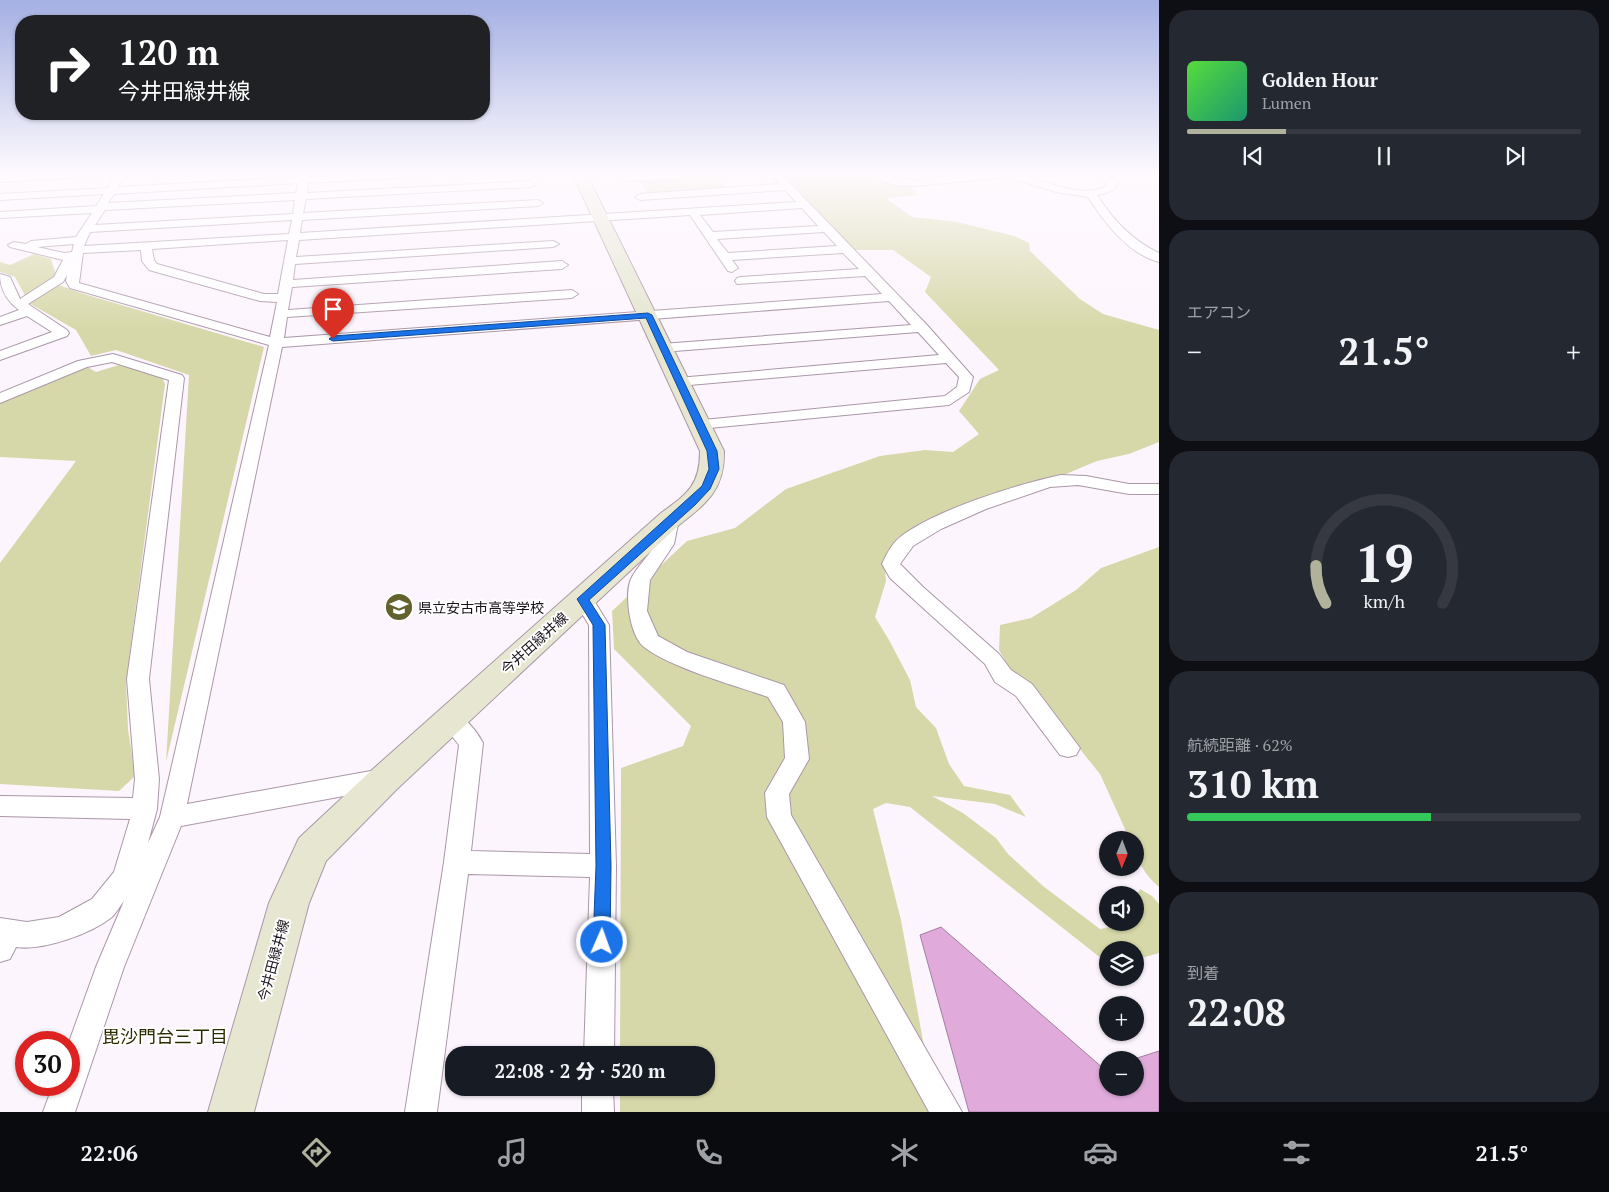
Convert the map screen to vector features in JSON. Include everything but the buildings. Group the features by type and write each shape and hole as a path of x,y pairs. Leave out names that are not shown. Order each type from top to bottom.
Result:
{"main road":[{"name":"今井田緑井線","path":"232,1112 289,903 312,850 385,779 670,520 692,503 706,487 714,469 712,451 603,225"}],"street":[{"path":"0,321 23,307 30,299 58,279 77,250 90,225"},
{"path":"87,230 169,225"},
{"path":"80,1053 110,967 172,817 276,343 296,225"},
{"path":"77,250 64,257 18,246 34,242 77,250 480,225"},
{"path":"546,225 577,307"},
{"path":"702,225 759,306"},
{"path":"699,424 949,400 964,389 966,377 950,358 821,225"},
{"path":"1114,225 1130,241 1159,258"},
{"path":"710,236 825,229"},
{"path":"290,261 553,244"},
{"path":"146,245 148,262 154,267 264,298 577,307 648,315 892,296"},
{"path":"725,257 845,249"},
{"path":"77,250 72,281 74,286 276,343 577,307"},
{"path":"283,299 562,265"},
{"path":"742,281 867,272"},
{"path":"0,356 62,333 13,300 2,285"},
{"path":"662,348 922,328"},
{"path":"0,398 83,364 113,358 177,378 138,679 147,780 145,809 126,878 102,908 62,929 3,937"},
{"path":"678,382 950,358"},
{"path":"1068,748 1024,690 1003,676 992,659 916,592 897,574 891,564 896,553 906,542 925,530 1036,486 1062,480 1089,482 1130,489 1159,490"},
{"path":"670,520 665,544 640,580 637,611 650,641 689,661 776,691 794,722 797,759 777,792 779,817 946,1112"},
{"path":"583,599 599,625 604,866 599,1046"},
{"path":"421,1112 457,862 471,743 450,720"},
{"path":"172,817 385,779"},
{"path":"0,806 145,809"},
{"path":"457,862 604,866"},
{"path":"59,1112 65,1096"},
{"path":"598,1096 598,1112"}],"green space":[{"path":"830,225 969,225 1014,236 1029,243 1030,251 1080,299 1103,314 1159,330 1159,442 1129,454 1097,461 1066,474 980,499 898,537 884,558 886,581 875,617 910,680 916,707 936,728 949,764 964,786 1010,795 1026,817 995,804 932,796 963,813 996,838 1008,854 1043,886 1099,928 1099,931 1144,931 1144,891 1152,896 1159,904 1159,953 1144,957 1144,941 1099,941 1099,957 910,807 886,803 873,809 901,920 936,1112 620,1112 620,1096 715,1096 715,1046 620,1046 621,768 683,746 691,726 614,649 612,611 687,541 735,528 786,489 880,456 925,450 953,452 979,434 959,411 980,379 999,370 925,292 931,277 893,250 852,250"},
{"path":"34,254 51,259 59,285 264,347 166,762 189,375 116,350 91,356 76,330 29,303 15,277 0,272 0,262 10,265"},
{"path":"84,365 96,372 119,365 162,377 165,384 126,682 128,729 135,776 119,791 0,784 0,563 76,461 0,457 0,400"},
{"path":"1159,547 1159,887 1144,869 1144,831 1126,831 1100,774 1071,738 1042,696 1013,675 999,650 1000,625 1031,618 1076,590 1101,568"}],"shaded area":[{"path":"941,927 1099,1065 1099,1096 1144,1096 1144,1056 1159,1051 1159,1112 969,1112 920,935"}],"place":[{"name":"県立安古市高等学校","path":"399,607"}],"district":[{"name":"毘沙門台三丁目","path":"165,1036"}],"route":[{"path":"333,339 648,315 712,451 714,469 706,487 692,503 670,520 583,599 599,625 604,866 602,942"}]}
